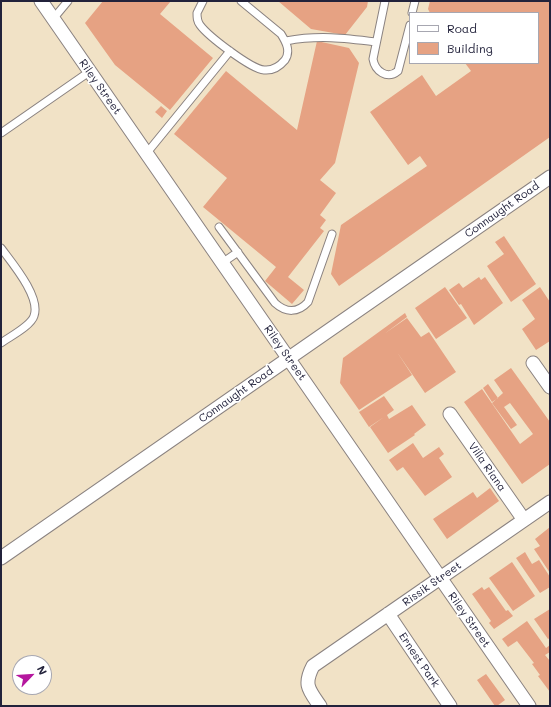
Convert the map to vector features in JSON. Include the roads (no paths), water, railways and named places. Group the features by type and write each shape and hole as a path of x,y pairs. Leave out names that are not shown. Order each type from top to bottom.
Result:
{"street":[{"name":"Riley Street","path":"40,1 529,706"},
{"name":"Connaught Road","path":"1,558 550,177"},
{"path":"533,363 550,387"},
{"name":"Villa Riana","path":"450,414 524,520"},
{"name":"Rissik Street","path":"320,706 309,691 307,683 308,676 313,666 550,502"},
{"name":"Ernest Park","path":"388,614 450,706"}],"lane":[{"path":"53,19 68,1"},
{"path":"203,1 196,13 200,26 230,51 255,68 266,70 275,69 287,57 288,48 286,41 281,34 241,1"},
{"path":"385,1 373,59 374,65 378,71 384,74 394,74 398,71 402,63 409,29"},
{"path":"412,12 415,1"},
{"path":"286,41 305,37 326,36 376,42"},
{"path":"146,154 230,51"},
{"path":"1,133 89,72"},
{"path":"219,227 275,303 282,309 292,311 299,309 308,302 332,234"},
{"path":"1,248 28,287 34,308 34,316 30,322 1,343"},
{"path":"222,263 238,252"}]}
